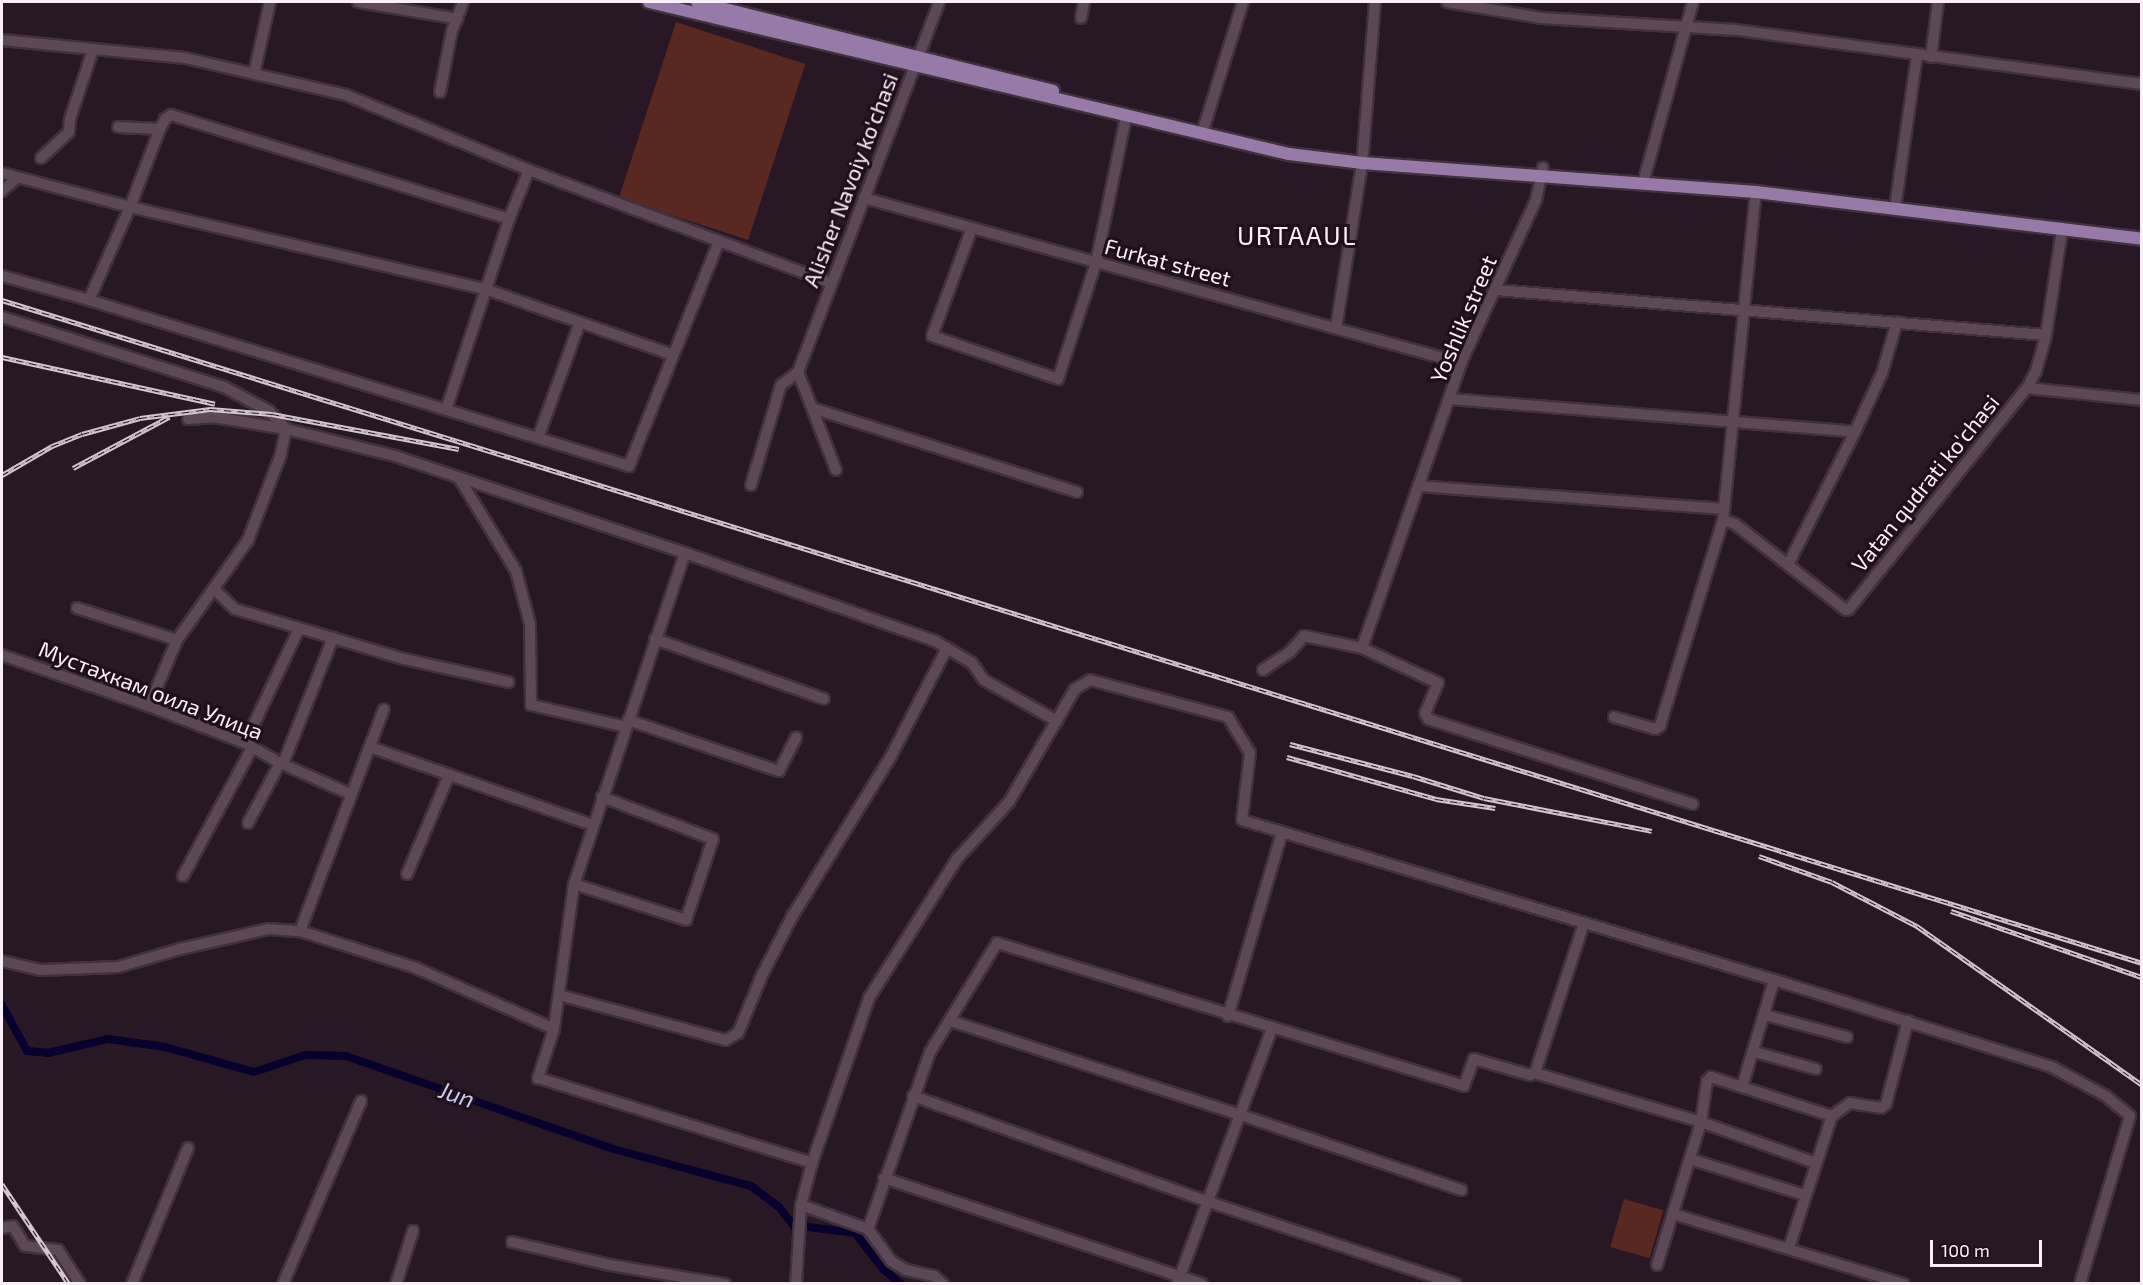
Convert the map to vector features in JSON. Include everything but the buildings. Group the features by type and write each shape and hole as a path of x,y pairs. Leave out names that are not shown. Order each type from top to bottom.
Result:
{"main road":[{"path":"648,2 1288,147 1363,158"},
{"path":"697,2 915,62 1264,150 1756,192 2142,239"},
{"path":"1542,172 1757,184 2142,231"}],"street":[{"path":"254,74 270,2"},
{"path":"358,2 458,19"},
{"path":"440,92 452,32 463,2"},
{"name":"Alisher Navoiy ko'chasi","path":"798,372 939,2"},
{"path":"1081,18 1084,2"},
{"path":"1204,127 1243,2"},
{"path":"1336,328 1363,158 1375,2"},
{"path":"1447,2 1542,18 1685,25 2142,84"},
{"path":"1645,176 1693,2"},
{"path":"1931,57 1938,2"},
{"path":"2,40 185,58 346,95 529,170 832,283"},
{"path":"41,158 69,132 70,119 93,50"},
{"path":"1896,201 1917,55"},
{"path":"89,300 130,207 160,129 165,119 176,115 509,219"},
{"path":"972,228 932,336 1058,379 1096,263 1126,117"},
{"path":"118,128 160,129"},
{"path":"446,410 509,219 529,170"},
{"name":"Yoshlik street","path":"1362,648 1461,363 1536,200 1542,172"},
{"path":"2,173 130,207 485,289 673,355"},
{"path":"2,191 18,177"},
{"path":"1614,717 1655,729 1660,726 1724,515 1756,192"},
{"name":"Furkat street","path":"864,198 1461,363"},
{"name":"Vatan qudrati ko'chasi","path":"1724,515 1846,610 1849,609 2027,388 2036,371 2046,334 2062,230"},
{"path":"2,276 89,300 629,466 719,241"},
{"path":"1496,290 2046,334"},
{"path":"2,317 224,387 269,411 286,429"},
{"path":"538,438 580,322"},
{"path":"1788,566 1855,432 1882,372 1897,322"},
{"path":"751,485 781,385 798,372 836,470"},
{"path":"2027,388 2142,400"},
{"path":"1449,399 1855,432"},
{"path":"812,408 1077,492"},
{"path":"188,419 214,417 286,429 395,456 685,553 935,641 972,663 984,680 1057,721"},
{"path":"149,706 177,640 198,609 215,590 248,540 281,454 286,429"},
{"path":"459,478 516,571 530,624 531,705 627,723 779,771 796,737"},
{"path":"1418,486 1724,515"},
{"path":"685,553 574,884 554,1029 538,1078 812,1163"},
{"path":"215,590 235,609 404,659 508,682"},
{"path":"77,608 177,640"},
{"path":"183,876 248,745 300,629"},
{"path":"1263,670 1290,652 1304,636 1362,648 1438,683 1425,713 1428,719 1694,804"},
{"path":"248,823 281,764 333,638"},
{"path":"655,639 824,699"},
{"path":"559,995 726,1040 738,1033 763,973 793,915 890,758 947,648"},
{"name":"Мустахкам оила Улица","path":"2,655 149,706 248,745 281,764 351,794"},
{"path":"796,1284 801,1205 812,1163 868,998 957,859 1009,802 1075,689 1090,680 1228,717 1250,753 1242,820 1774,980 2052,1067 2106,1096 2130,1116 2080,1284"},
{"path":"300,931 384,709"},
{"path":"370,747 593,825"},
{"path":"407,874 449,775"},
{"path":"574,884 686,920 710,849 713,839 602,797"},
{"path":"1228,1016 1282,832"},
{"path":"1535,1073 1584,923"},
{"path":"2,961 40,970 118,967 180,949 268,929 300,931 416,968 554,1029"},
{"path":"868,1228 930,1052 997,943 1228,1016 1464,1086 1474,1059 1530,1074 1535,1073 1701,1122 1816,1162"},
{"path":"1742,1087 1755,1052 1774,980"},
{"path":"1765,1014 1847,1037"},
{"path":"951,1021 1238,1114 1461,1190"},
{"path":"1789,1248 1804,1195 1832,1116 1850,1103 1881,1108 1886,1104 1908,1021"},
{"path":"1178,1280 1209,1202 1238,1114 1272,1029"},
{"path":"1755,1052 1816,1068"},
{"path":"1657,1265 1701,1122 1709,1078 1832,1116"},
{"path":"913,1096 1209,1202 1456,1284"},
{"path":"283,1284 361,1101"},
{"path":"132,1284 188,1148"},
{"path":"1689,1159 1804,1195"},
{"path":"884,1178 1178,1280 1202,1284"},
{"path":"801,1205 868,1228 891,1261 906,1270 934,1276 943,1284"},
{"path":"1673,1214 1904,1284"},
{"path":"2,1228 13,1226 25,1246 58,1250 80,1284"},
{"path":"396,1284 413,1231"},
{"path":"512,1242 610,1265 725,1284"}],"shaded area":[{"path":"676,22 805,64 748,240 619,198"},
{"path":"1624,1199 1663,1210 1650,1258 1610,1247"}],"waterway":[{"name":"Jun","path":"2,1005 27,1051 48,1053 108,1039 165,1047 254,1072 305,1055 346,1056 610,1148 751,1186 779,1207 793,1225 855,1233 883,1269 901,1284"}],"railway":[{"path":"2,300 2142,963"},
{"path":"2,357 215,404"},
{"path":"2,475 52,446 82,434 140,418 210,409 272,414 459,449"},
{"path":"73,468 169,417"},
{"path":"1290,744 1413,776 1484,798 1652,831"},
{"path":"1287,757 1436,799 1495,808"},
{"path":"1759,856 1832,882 1917,926 2142,1085"},
{"path":"1951,911 2142,977"},
{"path":"2,1184 69,1284"}],"district":[{"name":"URTAAUL","path":"1297,235"}]}
